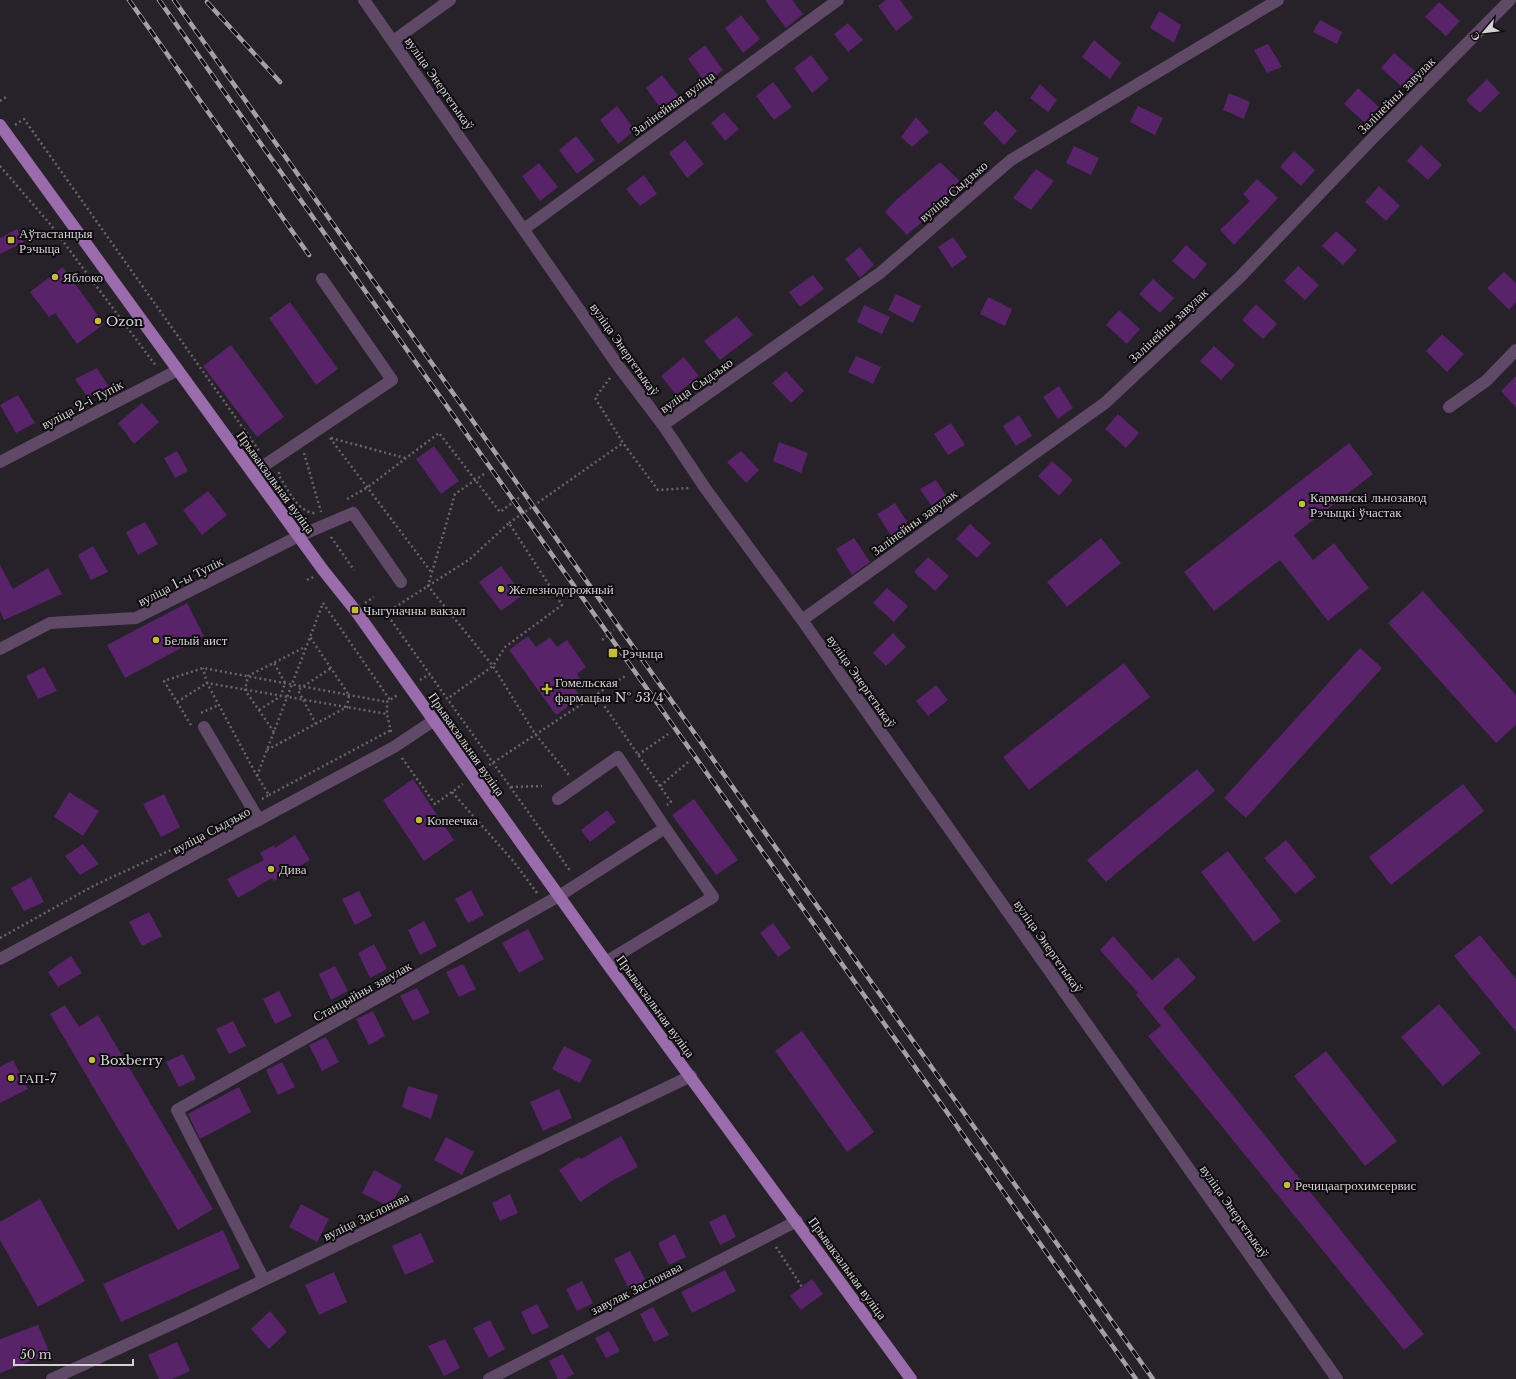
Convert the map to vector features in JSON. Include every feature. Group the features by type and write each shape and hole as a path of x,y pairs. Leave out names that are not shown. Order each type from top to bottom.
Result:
{"main road":[{"name":"Прывакзальная вуліца","path":"0,125 323,570 355,610 606,962 691,1076 911,1379"}],"street":[{"name":"вуліца Энергетыкаў","path":"364,0 619,367 663,426 705,488 802,620 1337,1379"},
{"path":"393,41 450,0"},
{"name":"Залінейная вуліца","path":"524,229 838,0"},
{"name":"вуліца Сыдзько","path":"663,426 880,273 1011,160 1278,0"},
{"name":"Залінейны завулак","path":"802,620 1105,402 1239,278 1369,142 1510,0"},
{"path":"253,474 268,463 300,447 322,427 392,380 322,279"},
{"path":"1449,407 1486,381 1516,350"},
{"name":"вуліца 2-і Тупік","path":"0,462 178,370"},
{"name":"вуліца 1-ы Тупік","path":"0,649 50,623 136,618 299,536 353,513 401,582"},
{"name":"вуліца Сыдзько","path":"0,959 394,747 433,721"},
{"path":"199,728 259,820"},
{"path":"558,799 618,757 713,897 606,962"},
{"name":"Станцыйны завулак","path":"264,1280 178,1110 559,896 666,828"},
{"name":"вуліца Заслонава","path":"52,1379 187,1317 691,1076"},
{"name":"завулак Заслонава","path":"489,1379 797,1221"}],"path":[{"path":"0,101 6,97"},
{"path":"24,119 268,463 279,476 300,508 309,513 321,514 305,454 300,447"},
{"path":"0,166 50,224 164,377"},
{"path":"619,367 595,398 623,443 658,490 705,488"},
{"path":"322,427 432,573"},
{"path":"368,487 438,432 500,512 520,497"},
{"path":"330,437 406,458"},
{"path":"386,614 470,559 509,523 623,443"},
{"path":"300,447 305,454"},
{"path":"279,476 280,470"},
{"path":"428,586 455,494 484,474"},
{"path":"447,699 493,666 505,647 562,605 509,523"},
{"path":"326,525 332,540 354,570"},
{"path":"428,586 493,666 535,734 577,785"},
{"path":"256,776 288,697 291,684 323,603 389,701 387,714 394,747 435,804 493,762 626,675"},
{"path":"391,620 579,884"},
{"path":"602,640 614,630"},
{"path":"310,637 349,695 347,707"},
{"path":"248,676 306,647"},
{"path":"259,710 281,696 285,683 274,663"},
{"path":"199,728 177,702 164,681 203,668 389,701 430,674"},
{"path":"203,668 207,683 256,776 268,795"},
{"path":"316,724 298,690 331,668"},
{"path":"248,676 245,690 274,733"},
{"path":"177,702 207,683 387,714"},
{"path":"596,694 671,802 656,813"},
{"path":"267,750 347,707"},
{"path":"251,806 268,795 391,730"},
{"path":"638,755 668,734"},
{"path":"660,786 688,762"},
{"path":"511,787 542,786"},
{"path":"452,792 514,862 545,904"},
{"path":"0,938 95,885 172,849"},
{"path":"769,1236 802,1287"}],"building":[{"path":"765,0 792,0 803,14 786,28"},
{"path":"886,0 900,0 913,18 896,31 878,6"},
{"path":"1439,2 1460,21 1446,36 1425,17"},
{"path":"1159,11 1181,25 1174,43 1150,28"},
{"path":"741,15 760,39 743,53 725,28"},
{"path":"1320,20 1342,32 1337,44 1313,32"},
{"path":"848,23 863,40 848,52 834,34"},
{"path":"1094,40 1121,63 1110,79 1082,57"},
{"path":"1268,44 1282,67 1267,73 1254,50"},
{"path":"705,45 723,70 706,83 688,59"},
{"path":"1394,53 1416,72 1402,87 1381,68"},
{"path":"811,55 829,79 812,93 794,68"},
{"path":"662,75 681,99 664,113 646,88"},
{"path":"1487,79 1500,93 1480,113 1466,100"},
{"path":"773,82 792,107 774,120 756,96"},
{"path":"1040,84 1057,100 1048,112 1030,98"},
{"path":"1358,88 1379,107 1365,123 1344,104"},
{"path":"1229,93 1250,102 1244,119 1223,110"},
{"path":"617,106 635,130 618,144 600,120"},
{"path":"1138,106 1163,118 1155,135 1130,122"},
{"path":"996,110 1017,131 1004,145 983,123"},
{"path":"724,112 739,129 725,141 711,123"},
{"path":"916,117 929,132 912,147 901,137"},
{"path":"576,136 595,160 577,174 559,150"},
{"path":"685,140 704,164 687,178 669,153"},
{"path":"1421,145 1442,165 1428,180 1407,161"},
{"path":"1074,146 1099,158 1091,175 1066,163"},
{"path":"1294,151 1315,170 1301,186 1280,167"},
{"path":"940,162 963,184 952,196 949,193 930,215 907,235 885,212 895,201"},
{"path":"539,163 558,187 540,201 522,176"},
{"path":"1036,169 1054,181 1031,210 1013,198"},
{"path":"644,175 657,194 640,206 626,189"},
{"path":"1257,179 1278,198 1234,245 1220,230 1250,201 1243,194"},
{"path":"1379,186 1400,206 1386,221 1365,202"},
{"name":"Аўтастанцыя Рэчыца","path":"17,229 24,242 0,254 0,238"},
{"path":"1336,231 1357,250 1343,265 1322,246"},
{"path":"953,237 967,257 952,268 938,247"},
{"path":"1186,245 1207,264 1194,280 1172,261"},
{"path":"860,247 874,265 860,278 845,259"},
{"path":"1298,266 1319,285 1305,300 1284,281"},
{"path":"63,267 104,324 77,344 55,313 49,317 30,292"},
{"path":"1504,272 1516,283 1516,302 1509,310 1487,288"},
{"path":"813,275 824,289 800,307 789,292"},
{"path":"1153,279 1174,298 1160,313 1139,294"},
{"path":"896,294 921,306 913,323 888,310"},
{"path":"988,297 1012,309 1005,326 980,314"},
{"path":"290,302 338,369 316,385 269,318"},
{"path":"1256,304 1277,324 1263,339 1242,320"},
{"path":"864,305 890,317 882,334 857,322"},
{"path":"1119,310 1140,329 1127,344 1106,325"},
{"path":"737,316 753,335 720,360 704,341"},
{"path":"1442,334 1464,354 1447,372 1426,351"},
{"path":"231,345 284,417 257,437 203,366"},
{"path":"1214,346 1235,365 1221,380 1200,361"},
{"path":"856,356 881,367 873,384 848,372"},
{"path":"684,357 699,376 676,395 661,376"},
{"path":"97,368 109,387 88,398 75,379"},
{"path":"786,371 804,391 791,403 772,383"},
{"path":"1516,376 1516,408 1501,391"},
{"path":"1059,386 1073,408 1058,419 1043,397"},
{"path":"18,395 35,423 16,433 0,405"},
{"path":"142,403 159,422 134,444 118,423"},
{"path":"1118,414 1139,433 1126,448 1105,429"},
{"path":"1019,415 1032,436 1016,446 1003,426"},
{"path":"951,423 965,445 948,455 934,434"},
{"path":"779,442 808,453 801,473 773,461"},
{"name":"Кармянскі льнозавод Рэчыцкі ўчастак","path":"1349,443 1373,474 1294,535 1313,560 1334,543 1369,588 1328,621 1280,560 1214,611 1184,572"},
{"path":"434,446 459,481 441,494 416,459"},
{"path":"177,451 188,471 175,478 164,458"},
{"path":"741,451 759,470 746,483 727,462"},
{"path":"1052,461 1073,480 1059,496 1038,476"},
{"path":"936,480 950,502 935,511 920,489"},
{"path":"208,491 227,515 202,535 183,510"},
{"path":"895,503 911,528 894,540 877,514"},
{"path":"145,522 158,544 138,555 126,532"},
{"path":"970,524 991,543 977,558 956,539"},
{"path":"854,538 870,562 852,575 836,549"},
{"path":"1101,538 1121,563 1067,607 1047,582"},
{"path":"93,546 108,572 91,580 78,555"},
{"path":"928,557 949,576 935,591 914,572"},
{"path":"0,565 13,589 48,568 62,594 4,620 0,611"},
{"name":"Железнодорожный","path":"501,566 523,595 501,611 479,582"},
{"path":"887,588 908,606 894,622 873,603"},
{"path":"1423,591 1516,695 1516,725 1496,743 1388,623"},
{"name":"Белый аист","path":"187,603 204,636 125,678 107,645"},
{"path":"893,633 906,647 886,666 873,653"},
{"name":"Рэчыца","path":"528,636 536,647 550,637 557,647 567,640 586,667 577,674 583,683 575,689 581,697 556,715 509,650"},
{"path":"1360,648 1382,668 1246,818 1224,798"},
{"path":"1124,663 1150,697 1029,790 1003,757"},
{"path":"44,667 57,691 38,699 26,676"},
{"path":"936,685 948,700 928,716 916,701"},
{"path":"1197,769 1215,791 1106,882 1087,860"},
{"name":"Копеечка","path":"413,779 454,840 424,861 383,800"},
{"path":"1463,784 1484,811 1391,885 1369,857"},
{"path":"69,792 99,811 83,836 54,817"},
{"path":"164,794 180,827 161,837 143,804"},
{"path":"694,799 738,860 716,875 672,815"},
{"path":"607,810 616,822 590,842 581,830"},
{"name":"Дива","path":"295,835 310,860 274,881 272,878 238,898 227,879 264,860 260,853 274,845 275,848"},
{"path":"1286,840 1316,877 1295,894 1264,858"},
{"path":"83,844 99,864 80,875 65,856"},
{"path":"1228,851 1281,921 1254,942 1201,872"},
{"path":"31,877 44,902 24,911 11,888"},
{"path":"471,890 484,915 468,923 455,899"},
{"path":"359,891 372,916 355,925 342,899"},
{"path":"149,912 162,936 142,946 129,922"},
{"path":"424,921 437,946 420,955 408,930"},
{"path":"773,923 791,948 778,957 760,933"},
{"path":"528,929 544,959 519,973 502,943"},
{"path":"1480,935 1516,979 1516,1032 1454,956"},
{"name":"Речицаагрохимсервис","path":"1113,936 1152,980 1178,957 1196,978 1163,1008 1424,1334 1404,1350 1148,1036 1161,1026 1136,995 1138,993 1100,950"},
{"path":"374,944 387,969 370,978 358,953"},
{"path":"71,956 82,973 58,987 48,972"},
{"path":"463,964 476,989 459,997 446,972"},
{"path":"335,966 348,991 331,1000 319,974"},
{"path":"417,988 430,1013 413,1021 400,996"},
{"path":"279,991 292,1016 275,1024 263,999"},
{"path":"1439,1004 1481,1053 1443,1086 1401,1037"},
{"path":"65,1005 79,1027 98,1015 213,1209 178,1230 50,1014"},
{"path":"373,1011 385,1036 369,1045 356,1019"},
{"path":"233,1021 246,1046 229,1054 216,1029"},
{"path":"802,1031 874,1132 847,1152 775,1051"},
{"path":"326,1037 339,1062 322,1071 309,1045"},
{"path":"564,1046 592,1060 580,1083 552,1069"},
{"path":"1326,1051 1397,1141 1365,1166 1294,1076"},
{"path":"183,1054 196,1079 179,1087 166,1062"},
{"name":"ГАП-7","path":"13,1060 28,1089 0,1103 0,1067"},
{"path":"282,1062 295,1087 278,1095 266,1070"},
{"path":"408,1086 438,1095 431,1119 402,1107"},
{"path":"239,1087 251,1112 200,1139 188,1114"},
{"path":"559,1089 572,1118 543,1131 530,1102"},
{"path":"621,1136 638,1167 610,1182 580,1202 559,1170 579,1157 581,1159"},
{"path":"446,1137 474,1152 462,1175 434,1160"},
{"path":"374,1170 402,1185 390,1207 362,1193"},
{"path":"510,1194 518,1213 500,1221 492,1203"},
{"path":"40,1199 85,1281 38,1307 0,1240 0,1222"},
{"path":"301,1204 329,1219 317,1242 289,1227"},
{"path":"725,1214 736,1237 720,1245 709,1222"},
{"path":"223,1230 240,1268 121,1322 103,1284"},
{"path":"421,1233 434,1262 405,1275 392,1246"},
{"path":"675,1234 686,1257 669,1265 658,1243"},
{"path":"630,1251 646,1281 629,1289 614,1259"},
{"path":"725,1270 736,1291 692,1313 681,1292"},
{"path":"334,1272 347,1302 319,1315 305,1285"},
{"path":"812,1279 823,1294 801,1310 790,1296"},
{"path":"582,1281 593,1303 577,1311 566,1289"},
{"path":"537,1304 549,1327 532,1335 521,1312"},
{"path":"653,1307 669,1335 654,1342 640,1314"},
{"path":"270,1311 287,1332 269,1349 251,1329"},
{"path":"490,1320 505,1349 489,1358 473,1328"},
{"path":"38,1325 50,1354 0,1373 0,1339"},
{"path":"609,1331 620,1351 606,1358 595,1338"},
{"path":"445,1339 460,1368 444,1376 428,1346"},
{"path":"177,1342 190,1371 172,1379 159,1379 148,1355"},
{"path":"563,1354 574,1374 565,1379 558,1379 549,1361"}],"railway":[{"path":"129,0 309,255"},
{"path":"159,0 1136,1379"},
{"path":"174,0 1153,1379"},
{"path":"207,2 280,82"}],"place":[{"name":"Аўтастанцыя Рэчыца","path":"11,240"},
{"name":"Яблоко","path":"55,277"},
{"name":"Ozon","path":"98,321"},
{"name":"Кармянскі льнозавод Рэчыцкі ўчастак","path":"1302,504"},
{"name":"Железнодорожный","path":"501,589"},
{"name":"Чыгуначны вакзал","path":"355,610"},
{"name":"Белый аист","path":"156,640"},
{"name":"Рэчыца","path":"613,653"},
{"name":"Гомельская фармацыя № 53/4","path":"547,689"},
{"name":"Копеечка","path":"419,820"},
{"name":"Дива","path":"271,869"},
{"name":"Boxberry","path":"92,1060"},
{"name":"ГАП-7","path":"11,1078"},
{"name":"Речицаагрохимсервис","path":"1287,1185"}]}
